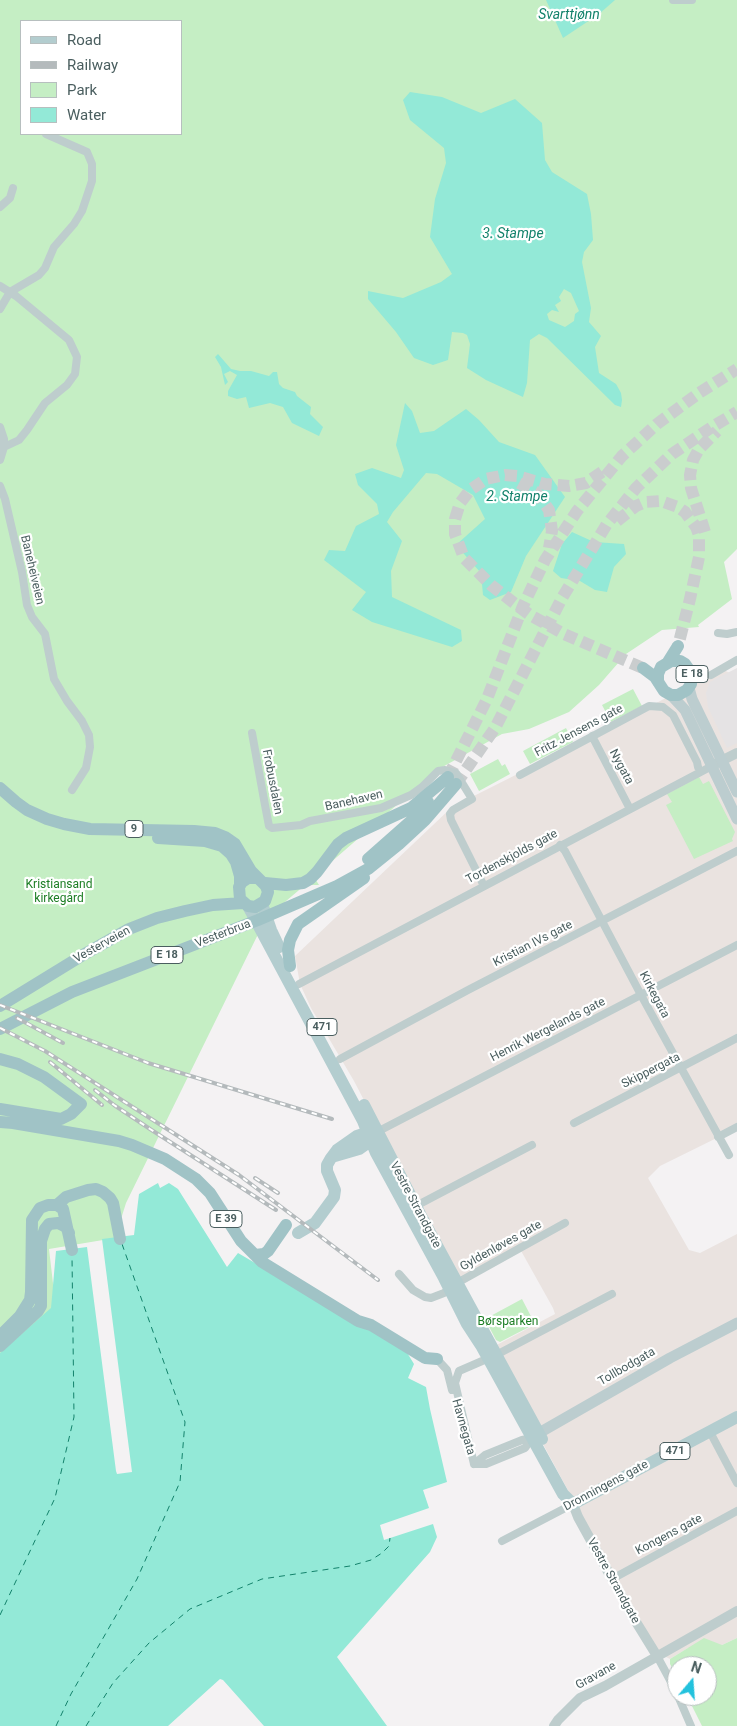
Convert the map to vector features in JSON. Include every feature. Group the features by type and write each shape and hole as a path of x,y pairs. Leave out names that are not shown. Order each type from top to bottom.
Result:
{"highway":[{"name":"E 18","path":"658,682 658,674 666,663 682,647 692,679 689,688 681,694 671,695 664,691 644,665 666,663 677,661 687,666"},
{"path":"261,881 268,892 263,902 255,907 246,905 240,899 239,887 248,878 286,885 303,883 317,872 338,844 346,838 411,808 452,780"},
{"path":"290,966 288,950 293,930 298,924 387,861 405,845 441,808 452,780"},
{"name":"Vesterbrua","path":"0,1029 72,992 258,920 337,886 411,821 452,780"},
{"name":"9","path":"0,788 27,810 64,824 90,828 150,829 221,834 235,844 261,881"},
{"name":"9","path":"0,799 30,820 68,834 89,836 132,835 214,842 225,848 236,862 240,876 239,887"},
{"name":"Vesterveien","path":"213,905 239,887"},
{"path":"263,902 296,913 313,913"},
{"name":"Vesterveien","path":"0,1006 129,929 157,918 213,905 246,905"},
{"path":"0,1059 18,1064 44,1077 81,1104 71,1114 61,1119 0,1109"},
{"name":"E 39","path":"0,1122 119,1141 132,1144 165,1159 196,1179 210,1193 241,1241 262,1262 358,1321 371,1325 425,1358 437,1359"},
{"path":"57,1205 66,1197 88,1190 96,1189 103,1192 113,1203 120,1238"},
{"path":"0,1336 20,1316 30,1300 32,1292 32,1220 40,1208 48,1205 57,1205 63,1209 65,1215 72,1250 68,1231 63,1224 54,1223 47,1226 41,1241 41,1306 0,1346"},
{"path":"255,1255 268,1252 286,1225"}],"main road":[{"path":"689,688 737,819"},
{"path":"671,695 685,710 717,764 737,792"},
{"name":"Vestre Strandgate","path":"263,902 271,930 340,1060 373,1134"},
{"name":"Vestre Strandgate","path":"246,905 373,1134 453,1286 536,1436 569,1491 573,1504"},
{"path":"298,1233 315,1223 334,1197 335,1190 327,1171 327,1165 331,1158 359,1149 366,1144 373,1134"},
{"name":"Tollbodgata","path":"536,1436 670,1358 737,1323"},
{"name":"Dronningens gate","path":"573,1504 737,1418"}],"street":[{"path":"673,0 692,0"},
{"path":"0,309 10,292 39,275 45,268 54,247 74,224 82,211 92,181 92,164 87,152 48,135"},
{"path":"0,207 10,198 13,188"},
{"path":"0,286 69,340 77,357 75,374 67,385 45,403 19,440 4,448"},
{"path":"0,427 4,439 4,448 0,460"},
{"name":"Baneheiveien","path":"0,486 5,499 22,572 27,605 32,617 46,634 54,679 89,735 90,748 86,768 72,790"},
{"path":"718,633 737,632"},
{"path":"711,675 737,660"},
{"name":"Fritz Jensens gate","path":"520,775 649,706 663,707 673,715 698,767"},
{"name":"Frobusdalen","path":"252,733 269,826 277,829"},
{"name":"Nygata","path":"592,736 630,809"},
{"name":"Tordenskjolds gate","path":"299,984 737,753"},
{"name":"Banehaven","path":"277,829 389,805 411,795 438,771 445,770 456,773 472,799 453,810 450,814 451,820 484,886"},
{"name":"Kirkegata","path":"560,846 566,851 602,922 728,1155"},
{"name":"Kristian IVs gate","path":"340,1060 468,990 737,851"},
{"name":"Henrik Wergelands gate","path":"373,1134 737,945"},
{"name":"Skippergata","path":"574,1123 737,1038"},
{"path":"718,1137 737,1127"},
{"path":"412,1208 532,1145"},
{"name":"Gyldenløves gate","path":"399,1274 414,1290 425,1297 431,1298 565,1223"},
{"path":"492,1356 612,1294"},
{"name":"Havnegata","path":"474,1464 455,1383 459,1371 492,1356"},
{"name":"Havnegata","path":"437,1359 448,1370 467,1448 474,1464"},
{"path":"710,1432 737,1483"},
{"name":"Tollbodgata","path":"474,1464 485,1455 536,1436"},
{"name":"Dronningens gate","path":"502,1541 573,1504"},
{"name":"Vestre Strandgate","path":"573,1504 578,1518 647,1642 657,1656"},
{"name":"Kongens gate","path":"612,1579 737,1512"},
{"name":"Gravane","path":"554,1726 580,1698 605,1686 737,1610"},
{"path":"657,1656 667,1675"},
{"path":"683,1706 691,1726"}],"shaded area":[{"path":"737,668 737,743 727,748 708,707 706,693 710,682"},
{"path":"721,669 737,676 737,1128 660,1166 648,1178 689,1250 700,1253 737,1234 737,1638 722,1645 688,1648 675,1656 667,1658 662,1655 649,1640 491,1348 555,1314 553,1308 520,1249 457,1279 354,1081 311,1008 300,984 295,956 452,807"}],"green space":[{"name":"Kristiansand kirkegård","path":"0,0 737,0 737,549 724,562 732,599 698,625 699,627 662,630 626,654 599,685 569,712 529,729 502,734 437,770 314,877 319,885 305,885 266,918 126,1203 115,1238 49,1249 56,1309 0,1359"},
{"path":"633,689 642,706 611,722 602,705"},
{"path":"566,728 573,742 530,764 523,751"},
{"path":"498,759 502,766 505,764 510,774 479,791 470,774"},
{"path":"699,777 703,784 709,781 735,832 733,841 694,859 666,805 672,802 667,794"},
{"name":"Børsparken","path":"522,1299 535,1324 500,1342 496,1340 485,1319"},
{"path":"704,1638 722,1645 737,1638 737,1726 702,1726 692,1706 717,1706 717,1656 675,1656"}],"water":[{"name":"Svarttjønn","path":"546,0 615,0 599,14 563,38"},
{"name":"3. Stampe","path":"410,92 442,97 481,113 515,99 542,123 545,160 552,172 587,194 593,240 584,252 582,262 591,308 589,322 601,336 595,347 599,373 616,384 621,393 621,407 615,405 547,338 539,334 530,340 527,383 523,397 486,380 467,368 470,344 467,335 463,333 452,332 448,360 433,365 414,358 396,332 368,299 368,291 403,298 441,282 452,274 430,237 435,199 446,163 444,148 410,120 403,100","holes":["564,289 571,293 579,311 575,314 574,321 565,327 549,320 547,314 552,310 559,312 555,305 561,301 559,297"]},
{"path":"218,354 231,369 251,371 269,376 273,372 277,372 279,384 283,388 295,392 297,396 311,407 310,414 323,427 319,436 292,423 283,407 270,403 249,408 246,397 237,399 228,396 228,391 237,375 230,371 224,374 228,382 225,385 221,367 215,357"},
{"name":"2. Stampe","path":"405,403 412,411 420,433 434,431 466,409 499,442 535,455 565,497 526,556 511,592 490,600 483,595 481,573 456,545 485,519 473,495 437,474 426,473 393,512 387,522 402,541 391,571 392,597 461,630 462,641 452,647 372,622 352,610 366,592 324,560 329,550 345,551 356,526 379,514 377,504 358,485 355,474 372,468 401,478 404,470 396,445"},
{"path":"572,532 594,542 624,544 626,554 614,567 607,592 595,590 580,581 561,578 553,571 562,544"},
{"path":"158,1183 160,1188 169,1183 178,1189 227,1267 238,1253 406,1351 414,1364 408,1378 426,1387 447,1482 423,1490 429,1508 380,1525 384,1540 433,1524 437,1537 430,1552 337,1657 387,1726 264,1726 223,1680 220,1679 168,1726 0,1726 0,1353 51,1308 56,1251 87,1247 116,1471 117,1474 132,1472 102,1239 134,1235 139,1194"}],"ferry route":[{"path":"56,1726 71,1694 137,1579 180,1482 185,1422 122,1244"},
{"path":"0,1615 55,1498 74,1417 72,1256"},
{"path":"86,1726 113,1683 149,1643 190,1609 262,1579 350,1566 371,1560 389,1546 390,1538"}],"tunnel":[{"path":"448,777 487,699 523,606 545,560 577,511 622,456 657,424 699,393 737,369"},
{"path":"456,784 495,728 562,598 607,524 636,488 672,454 737,412"},
{"path":"705,532 691,488 690,475 693,460 699,449 717,431"},
{"path":"602,472 586,483 569,486 545,484 517,476 505,475 486,479 470,490 460,503 455,519 455,534 464,558 491,585 530,615 564,634 643,668"},
{"path":"519,483 536,492 549,510 552,531 549,548"},
{"path":"617,521 636,506 645,502 661,501 678,507 685,512 696,527 699,535 699,557 678,646"}],"railway":[{"path":"0,1005 148,1063 332,1119"},
{"path":"17,1018 63,1043"},
{"path":"0,1028 45,1051 239,1175 378,1280"},
{"path":"50,1062 102,1105"},
{"path":"95,1090 150,1129 276,1210"},
{"path":"255,1178 278,1193"}]}
